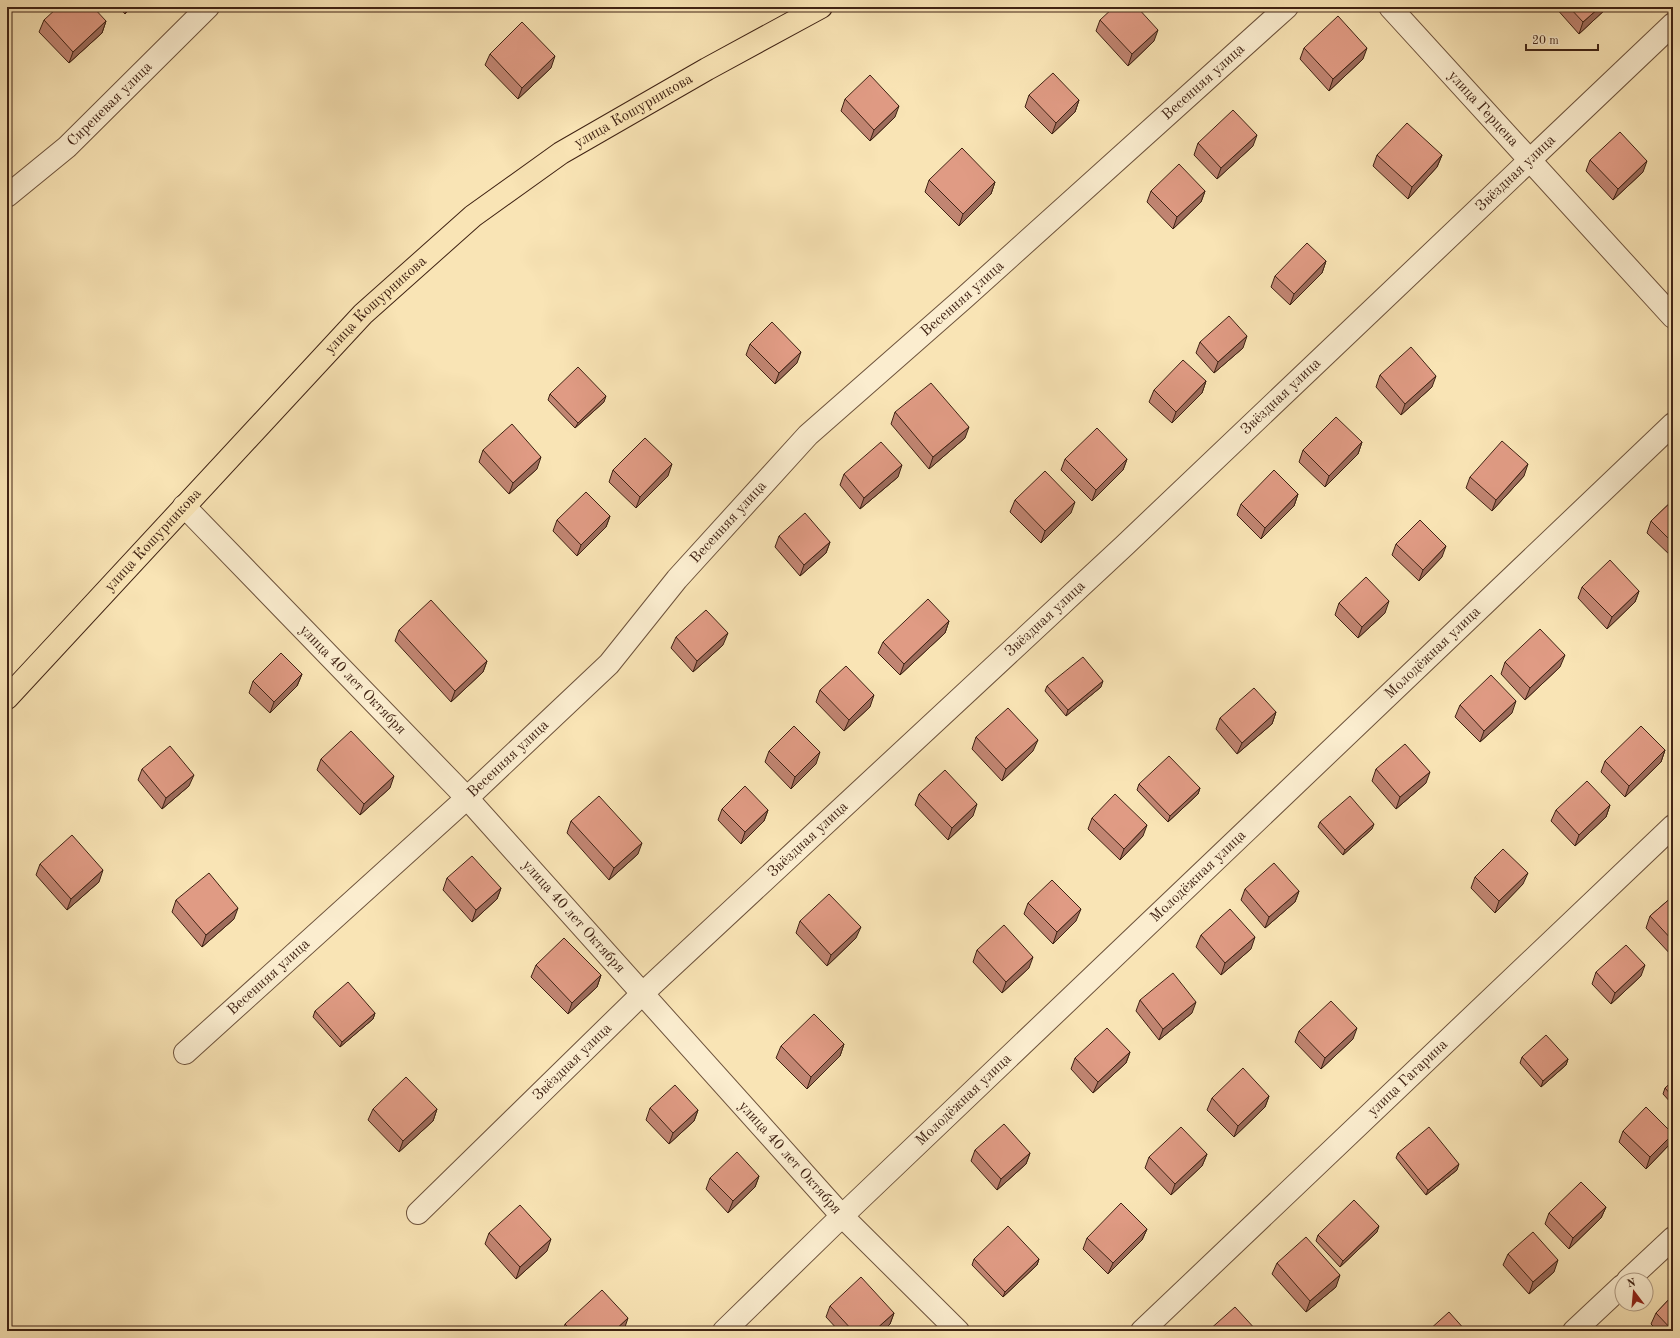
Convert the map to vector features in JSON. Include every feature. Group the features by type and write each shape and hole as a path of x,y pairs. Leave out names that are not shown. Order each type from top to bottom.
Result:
{"main road":[{"name":"улица Кошурникова","path":"7,698 362,314 473,216 561,153 706,69 820,7"}],"street":[{"name":"Сиреневая улица","path":"7,196 67,147 208,7"},
{"name":"Весенняя улица","path":"185,1053 467,798 609,664 677,579 808,435 964,298 1288,7"},
{"name":"улица Герцена","path":"1390,7 1673,317"},
{"name":"Звёздная улица","path":"418,1213 642,994 1130,541 1673,24"},
{"name":"Молодёжная улица","path":"724,1331 842,1216 1673,424"},
{"name":"улица 40 лет Октября","path":"184,506 467,798 842,1216 958,1331"},
{"name":"улица Гагарина","path":"1142,1331 1673,826"},
{"path":"1637,1272 1673,1238"},
{"path":"1574,1331 1614,1294"}],"building":[{"path":"58,7 93,7 106,21 73,52 44,20"},
{"path":"1114,7 1137,7 1158,30 1132,54 1100,20"},
{"path":"1569,7 1600,7 1583,22"},
{"path":"1338,16 1367,48 1333,79 1304,48"},
{"path":"522,22 555,56 522,88 490,54"},
{"path":"1053,73 1079,100 1056,123 1029,95"},
{"path":"870,75 899,106 874,130 845,99"},
{"path":"1233,110 1257,135 1221,168 1198,143"},
{"path":"1407,123 1442,155 1412,187 1377,155"},
{"path":"1620,132 1647,161 1618,189 1590,160"},
{"path":"962,148 995,182 963,214 929,180"},
{"path":"1179,164 1205,191 1177,217 1151,191"},
{"path":"1307,243 1326,261 1294,294 1275,276"},
{"path":"1229,316 1247,336 1218,362 1200,342"},
{"path":"772,322 801,352 779,373 750,344"},
{"path":"1411,347 1436,376 1405,404 1380,375"},
{"path":"1183,360 1206,381 1176,412 1154,390"},
{"path":"578,367 606,396 578,423 550,394"},
{"path":"931,383 969,427 933,457 895,412"},
{"path":"1336,417 1362,442 1329,476 1303,450"},
{"path":"512,424 541,457 513,483 483,450"},
{"path":"1097,428 1127,459 1096,490 1065,459"},
{"path":"645,438 672,464 640,497 613,470"},
{"path":"1502,441 1528,464 1496,500 1470,477"},
{"path":"881,442 902,465 864,498 844,474"},
{"path":"1274,470 1298,494 1265,528 1241,504"},
{"path":"1045,471 1075,502 1045,531 1015,500"},
{"path":"586,492 610,516 581,545 557,520"},
{"path":"1673,500 1673,543 1651,521"},
{"path":"805,513 830,542 804,565 779,536"},
{"path":"1420,520 1446,546 1423,570 1396,544"},
{"path":"1610,560 1639,591 1612,617 1582,587"},
{"path":"1366,577 1389,601 1362,627 1339,603"},
{"path":"928,599 949,621 904,664 883,642"},
{"path":"431,600 487,661 455,691 399,630"},
{"path":"706,610 728,633 697,661 676,637"},
{"path":"1540,629 1565,655 1530,688 1505,662"},
{"path":"281,653 302,674 274,702 253,681"},
{"path":"1083,657 1103,681 1068,710 1047,686"},
{"path":"846,666 874,695 849,720 820,690"},
{"path":"1491,675 1516,701 1484,731 1460,705"},
{"path":"1254,688 1276,712 1242,743 1220,718"},
{"path":"1008,708 1038,740 1006,769 976,737"},
{"path":"794,726 820,752 795,777 769,751"},
{"path":"1641,726 1665,750 1629,786 1605,761"},
{"path":"351,731 394,776 364,804 321,759"},
{"path":"1405,744 1430,772 1400,797 1376,769"},
{"path":"170,746 194,775 166,798 142,769"},
{"path":"1169,756 1200,788 1170,816 1139,784"},
{"path":"945,770 977,804 952,828 919,794"},
{"path":"1587,781 1610,805 1579,835 1556,810"},
{"path":"745,786 768,810 745,832 722,809"},
{"path":"1115,794 1147,825 1124,849 1092,818"},
{"path":"599,796 642,843 614,868 571,821"},
{"path":"1350,796 1374,824 1345,850 1320,822"},
{"path":"72,835 103,870 71,899 40,864"},
{"path":"1503,849 1528,873 1499,901 1475,877"},
{"path":"472,856 501,888 476,910 447,878"},
{"path":"1274,863 1299,891 1269,917 1245,889"},
{"path":"209,873 238,908 206,935 176,900"},
{"path":"1052,880 1081,909 1057,932 1028,903"},
{"path":"829,894 861,927 831,955 800,921"},
{"path":"1673,896 1673,941 1650,916"},
{"path":"1230,909 1255,937 1225,963 1201,935"},
{"path":"1004,925 1033,957 1006,982 977,950"},
{"path":"564,938 601,975 572,1003 536,965"},
{"path":"1626,945 1645,965 1615,993 1596,972"},
{"path":"1173,973 1196,1002 1163,1029 1140,1000"},
{"path":"348,982 375,1013 342,1042 315,1011"},
{"path":"1331,1001 1357,1028 1325,1058 1299,1031"},
{"path":"814,1014 844,1044 811,1077 781,1046"},
{"path":"1107,1028 1130,1052 1098,1082 1075,1058"},
{"path":"1546,1035 1568,1059 1543,1081 1522,1057"},
{"path":"1243,1068 1269,1096 1238,1126 1212,1098"},
{"path":"406,1077 437,1109 403,1141 373,1109"},
{"path":"1673,1081 1673,1097 1665,1088"},
{"path":"675,1085 698,1110 673,1133 650,1108"},
{"path":"1646,1107 1673,1134 1650,1157 1623,1131"},
{"path":"1004,1124 1030,1153 1001,1179 975,1150"},
{"path":"1181,1127 1207,1154 1175,1184 1149,1157"},
{"path":"1429,1127 1459,1164 1428,1190 1398,1153"},
{"path":"737,1152 759,1176 733,1201 710,1178"},
{"path":"1581,1182 1606,1207 1573,1238 1549,1213"},
{"path":"1354,1200 1379,1226 1343,1261 1318,1235"},
{"path":"1121,1203 1147,1229 1113,1263 1087,1238"},
{"path":"520,1205 551,1239 520,1267 489,1233"},
{"path":"1008,1226 1039,1259 1005,1292 974,1259"},
{"path":"1533,1232 1558,1260 1533,1282 1508,1254"},
{"path":"1306,1237 1340,1275 1310,1301 1277,1263"},
{"path":"861,1277 894,1313 874,1331 853,1331 830,1306"},
{"path":"602,1290 628,1318 614,1331 572,1331 565,1324"},
{"path":"1673,1295 1673,1331 1656,1313"},
{"path":"1235,1307 1257,1331 1208,1331"},
{"path":"1449,1312 1466,1331 1428,1331"}]}
